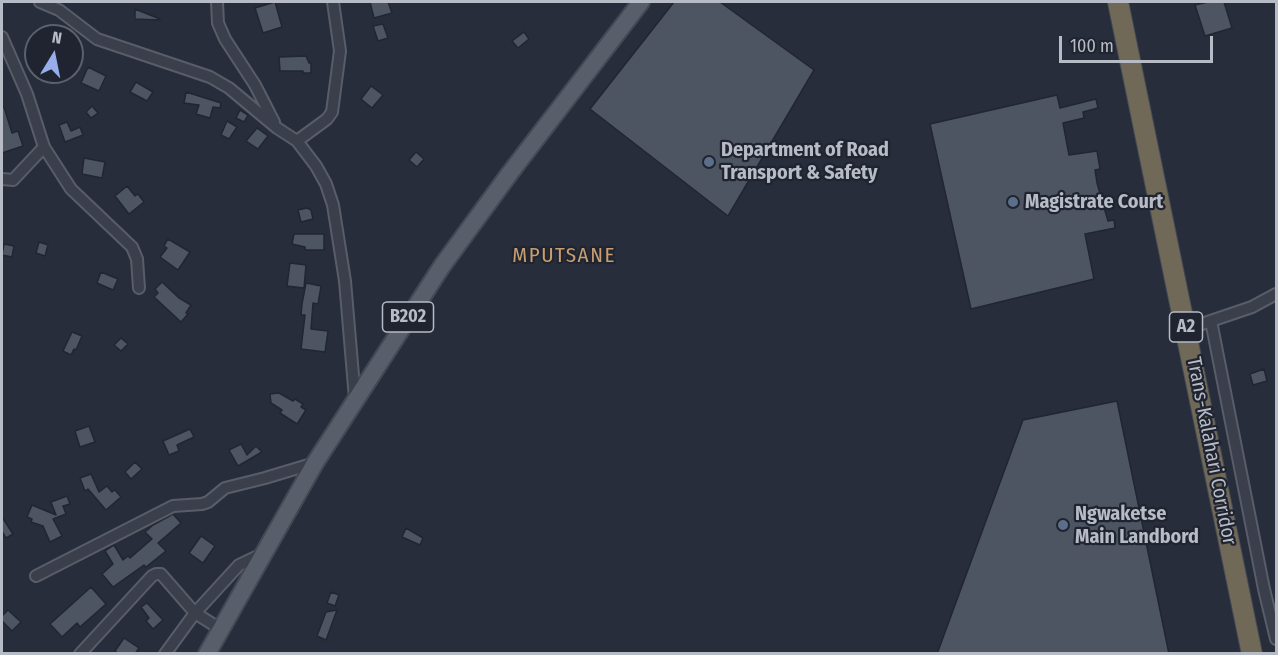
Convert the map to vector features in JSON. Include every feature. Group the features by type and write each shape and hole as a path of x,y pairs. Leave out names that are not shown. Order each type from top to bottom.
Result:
{"highway":[{"name":"Trans-Kalahari Corridor","path":"1118,2 1252,654"}],"main road":[{"name":"B202","path":"207,654 315,463 442,266 641,2"}],"street":[{"path":"40,2 59,10 98,39 210,77 230,87 277,128 297,141 316,166 326,184 333,205 345,281 355,399"},
{"path":"217,2 218,23 225,39 255,85 277,128"},
{"path":"297,141 327,119 332,112 340,51 333,2"},
{"path":"2,37 27,94 44,147 71,189 132,247 138,259 139,288"},
{"path":"2,179 13,180 44,147"},
{"path":"1186,329 1252,307 1276,294"},
{"path":"1212,321 1264,589 1276,639"},
{"path":"36,576 173,506 202,504 225,488 315,463"},
{"path":"165,654 195,613 239,565 264,553"},
{"path":"80,654 156,574 161,574 195,613 222,630"}],"building":[{"path":"275,2 282,27 263,33 255,8"},
{"path":"370,2 388,2 392,13 374,18"},
{"name":"Department of Road Transport & Safety","path":"674,2 720,2 814,70 728,216 590,109"},
{"path":"1224,2 1232,28 1205,36 1195,5"},
{"path":"135,9 160,19 160,20 135,19"},
{"path":"383,24 388,38 378,41 373,26"},
{"path":"524,32 529,39 518,48 512,41"},
{"path":"306,56 311,63 311,73 280,71 279,57"},
{"path":"88,67 106,76 99,91 83,84"},
{"path":"136,82 153,92 147,101 130,92"},
{"path":"371,86 383,95 372,108 361,99"},
{"path":"186,92 221,103 220,108 213,107 210,118 196,114 199,105 184,103"},
{"name":"Magistrate Court","path":"1057,95 1060,108 1096,99 1098,108 1083,112 1084,118 1063,123 1069,155 1097,151 1100,169 1095,170 1097,183 1108,221 1114,220 1115,228 1085,234 1094,279 971,309 930,124"},
{"path":"92,106 98,113 91,118 86,112"},
{"path":"2,107 4,107 12,133 18,131 23,146 2,153"},
{"path":"240,110 248,115 244,122 236,118"},
{"path":"227,121 237,127 229,139 221,135"},
{"path":"67,122 71,131 80,127 83,135 65,142 59,125"},
{"path":"257,128 268,136 258,149 246,141"},
{"path":"416,152 424,159 417,167 409,160"},
{"path":"84,158 105,162 102,178 82,174"},
{"path":"127,186 144,202 129,214 115,196"},
{"path":"307,208 311,210 313,219 301,222 298,210"},
{"path":"294,234 324,234 324,250 305,250 305,247 292,244"},
{"path":"168,239 190,252 178,270 160,257 167,248 164,246"},
{"path":"39,242 48,245 45,256 36,253"},
{"path":"4,244 14,246 12,257 2,255"},
{"path":"290,263 306,265 304,288 287,286"},
{"path":"101,272 118,279 113,290 97,283"},
{"path":"162,282 179,298 191,305 186,313 188,314 181,322 154,297 158,293 155,289"},
{"path":"306,283 321,286 318,304 313,303 311,329 328,331 325,352 301,349 305,315 301,315"},
{"path":"72,332 82,336 76,350 74,349 71,355 63,351"},
{"path":"121,338 128,344 121,351 114,345"},
{"path":"1264,369 1267,381 1253,385 1250,374"},
{"path":"279,393 303,404 301,407 306,410 297,424 280,413 282,410 271,403 270,394"},
{"name":"Ngwaketse Main Landbord","path":"1117,401 1169,654 937,654 1023,420"},
{"path":"89,426 95,442 80,447 75,431"},
{"path":"190,429 194,437 177,445 179,451 169,455 163,441"},
{"path":"241,444 247,455 256,446 262,452 238,466 229,450"},
{"path":"135,462 142,469 131,479 125,472"},
{"path":"91,474 99,492 107,486 121,497 106,510 88,489 85,491 80,478"},
{"path":"67,496 70,504 63,506 66,514 53,519 62,536 50,542 43,526 31,522 32,519 27,517 32,505 56,515 51,502"},
{"path":"173,514 181,523 158,543 166,551 146,567 144,565 113,587 102,574 113,564 105,551 114,545 123,560 128,556 130,558 152,539 145,532"},
{"path":"2,517 13,534 6,538 2,531"},
{"path":"406,528 423,538 420,545 402,537"},
{"path":"201,536 215,546 203,563 189,553"},
{"path":"91,587 106,604 80,627 77,623 62,637 50,624"},
{"path":"331,592 339,595 335,606 327,603"},
{"path":"147,603 163,620 153,629 146,621 149,618 141,607"},
{"path":"8,610 21,622 12,631 2,621 2,616"},
{"path":"337,610 326,640 317,636 326,612"},
{"path":"124,638 139,648 135,654 119,654 115,651"}],"place":[{"name":"Department of Road Transport & Safety","path":"709,162"},
{"name":"Magistrate Court","path":"1013,202"},
{"name":"Ngwaketse Main Landbord","path":"1063,525"}],"district":[{"name":"MPUTSANE","path":"564,256"}]}
